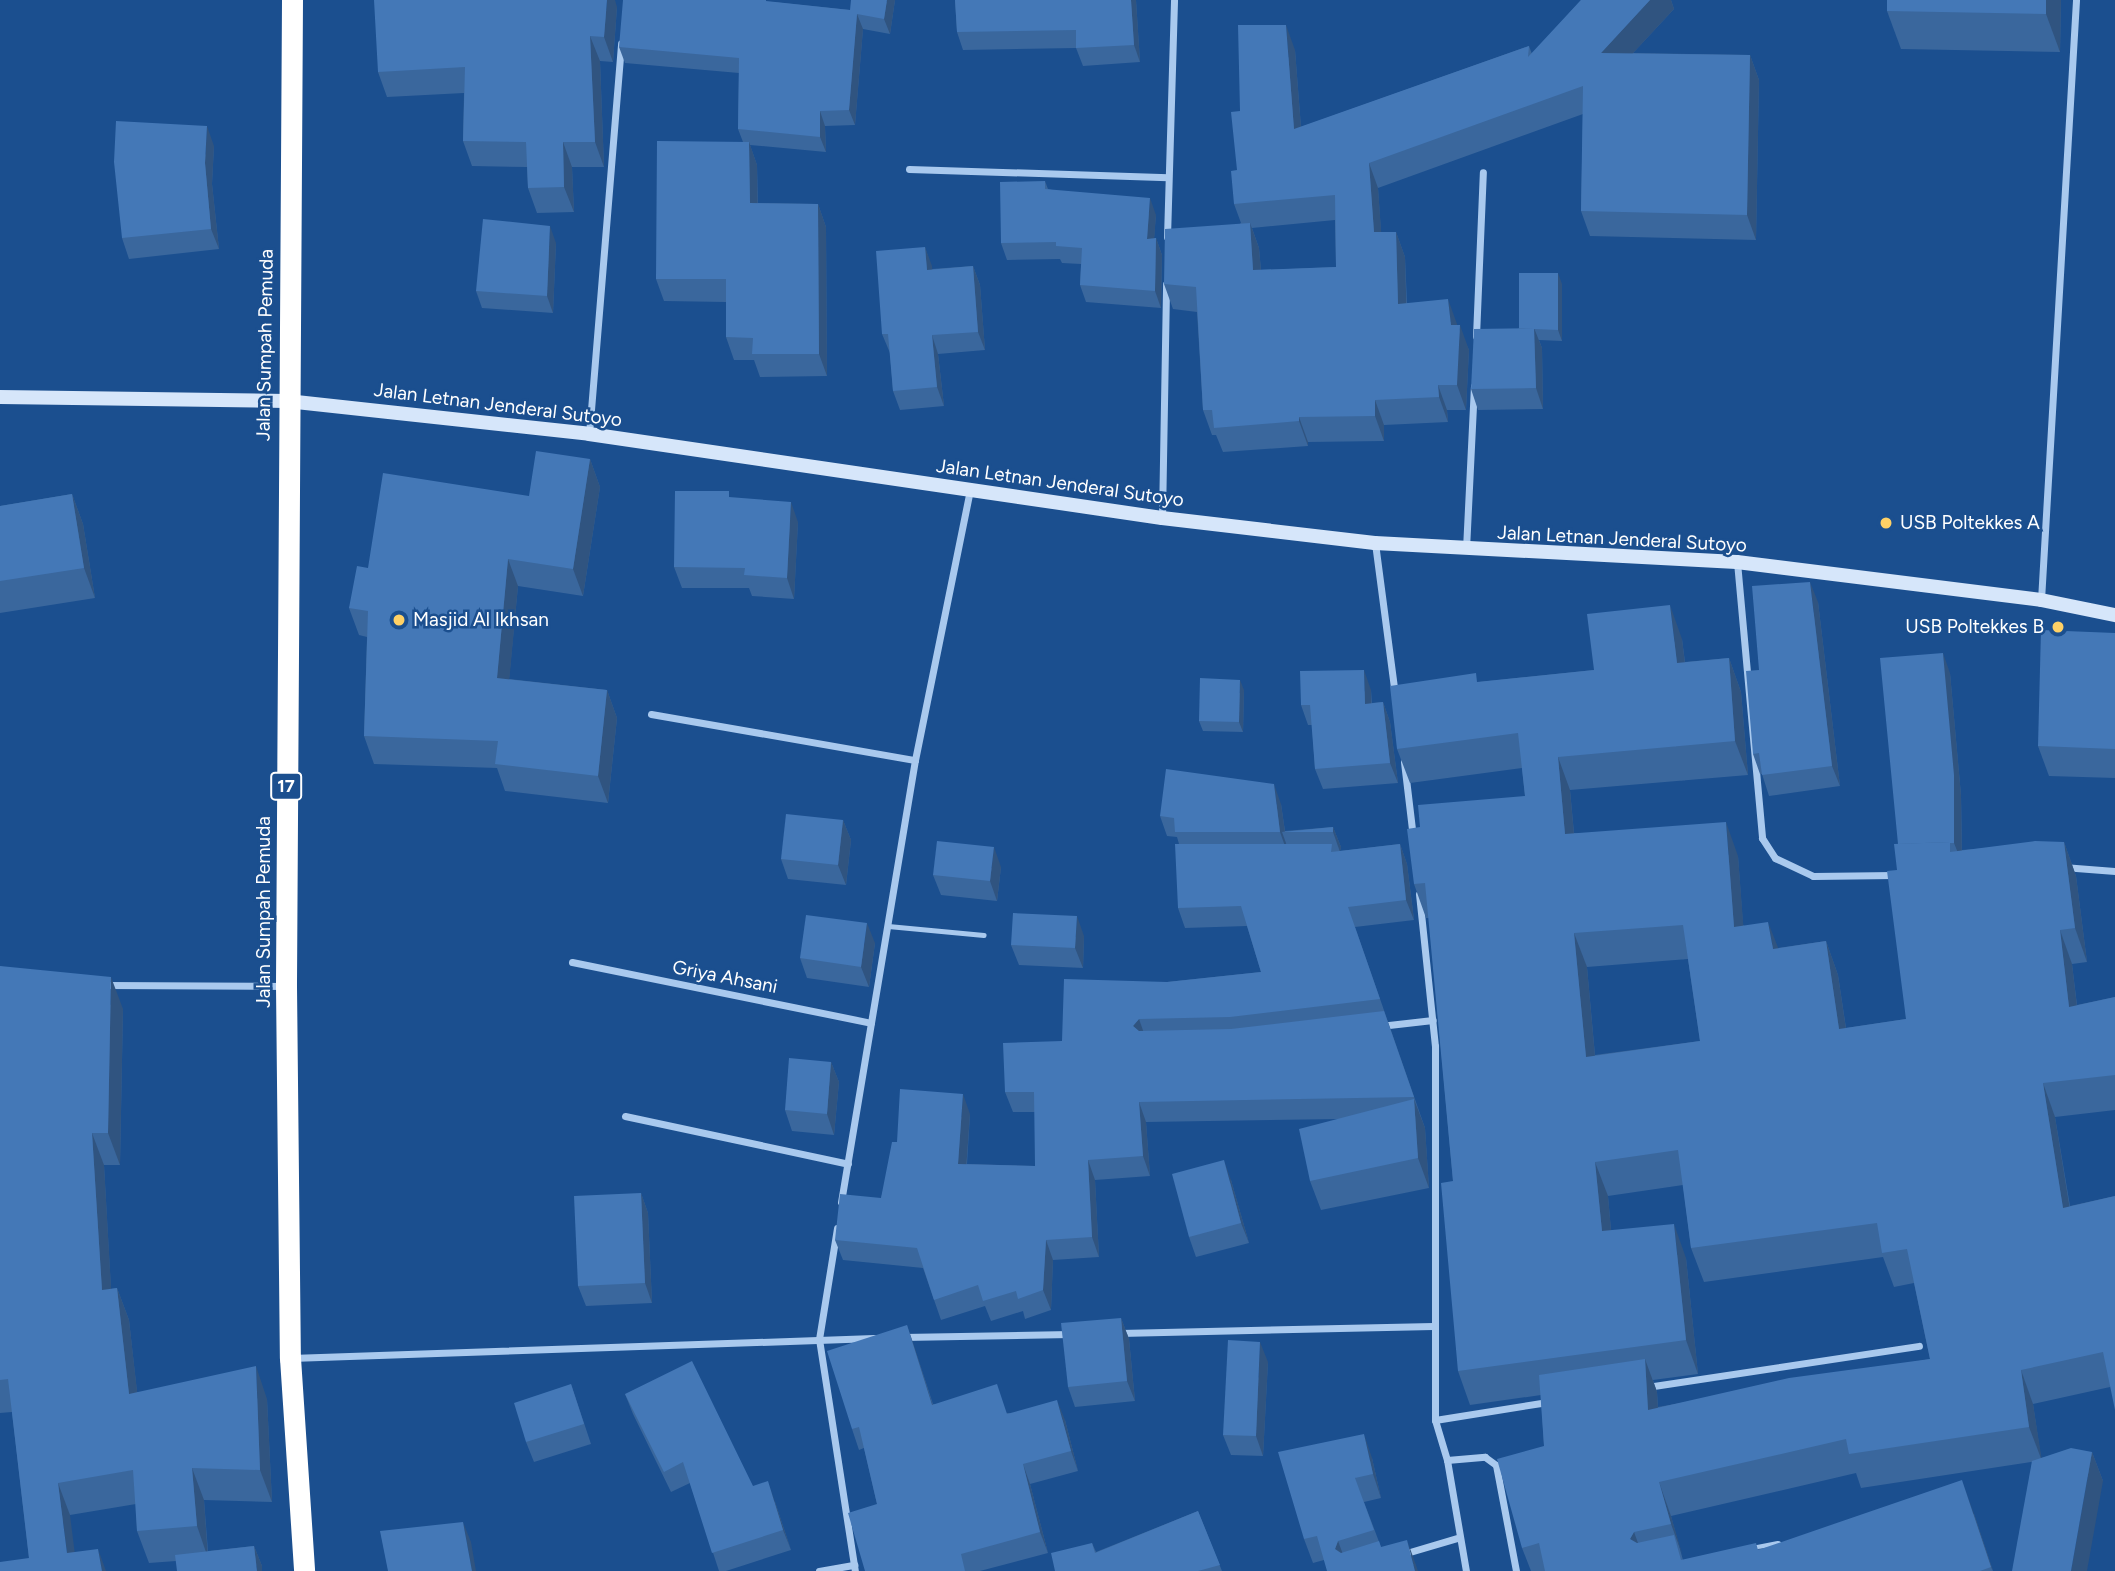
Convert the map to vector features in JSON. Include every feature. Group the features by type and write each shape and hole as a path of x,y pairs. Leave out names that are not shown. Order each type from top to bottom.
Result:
{"highway":[{"name":"Jalan Sumpah Pemuda","path":"292,0 287,401 286,986 290,1357 304,1571"}],"main road":[{"name":"Jalan Letnan Jenderal Sutoyo","path":"0,397 33,400 287,401 589,434 1162,518 1375,543 1466,550 1737,562 2041,600 2115,615"}],"street":[{"path":"1167,246 1174,0"},
{"path":"2041,600 2076,0"},
{"path":"589,434 622,27"},
{"path":"909,169 1168,177"},
{"path":"1476,340 1483,172"},
{"path":"1162,518 1167,273"},
{"path":"1466,550 1474,368"},
{"path":"819,1571 855,1568 819,1339 915,760 970,490"},
{"path":"1375,543 1397,709"},
{"path":"1737,562 1762,838 1775,858 1813,876 1908,874"},
{"path":"651,714 915,760"},
{"path":"1403,751 1414,844"},
{"path":"2050,867 2115,871"},
{"path":"1418,884 1433,1020 1437,1139 1433,1326 1435,1420 1447,1460 1457,1538 1466,1571"},
{"name":"Griya Ahsani","path":"572,962 871,1023"},
{"path":"95,985 286,986"},
{"path":"1368,1028 1433,1020"},
{"path":"625,1116 848,1164"},
{"path":"1112,1333 1433,1326"},
{"path":"290,1357 819,1339 1084,1334"},
{"path":"1642,1388 1919,1346"},
{"path":"1435,1420 1559,1401"},
{"path":"1447,1460 1485,1457 1496,1465 1516,1571"},
{"path":"1397,1556 1457,1538"},
{"path":"1739,1552 1791,1541"},
{"path":"1778,1544 1781,1553"}],"lane":[{"path":"888,926 984,935"}],"building":[{"path":"374,0 607,0 604,37 590,36 595,142 563,142 564,187 528,188 526,142 463,141 465,67 378,72"},
{"path":"623,0 766,0 850,10 851,0 887,0 884,19 857,14 849,110 820,111 820,137 738,129 739,58 619,47"},
{"path":"955,0 1131,0 1134,45 1076,48 1076,30 957,32"},
{"path":"1581,0 1650,0 1601,53 1750,55 1747,215 1581,211 1583,86 1369,163 1374,232 1396,232 1398,304 1448,299 1451,325 1460,325 1457,385 1438,385 1439,397 1375,400 1375,416 1299,417 1299,421 1214,428 1212,410 1203,410 1196,287 1164,284 1165,229 1250,223 1253,270 1336,267 1335,195 1234,204 1231,171 1237,170 1231,112 1240,111 1238,25 1286,25 1294,129 1529,46 1528,57"},
{"path":"1887,0 2046,0 2046,14 1887,11"},
{"path":"116,121 207,126 205,163 211,229 122,238 114,162"},
{"path":"657,141 749,142 750,203 818,204 819,354 752,354 753,338 726,337 726,279 656,279"},
{"path":"1045,181 1045,189 1150,198 1147,239 1156,238 1155,291 1080,285 1082,248 1056,246 1056,242 1001,243 1000,182"},
{"path":"483,219 550,226 547,296 476,291"},
{"path":"925,247 927,270 973,266 978,332 932,335 937,387 893,391 888,334 882,334 876,251"},
{"path":"1519,273 1558,273 1558,330 1519,328"},
{"path":"1534,328 1536,388 1471,389 1474,329"},
{"path":"536,451 590,459 573,569 508,559 497,678 607,690 598,776 495,764 498,741 364,736 368,611 349,608 357,566 368,568 383,473 529,496"},
{"path":"675,491 729,491 729,497 791,502 787,578 744,575 745,568 674,567"},
{"path":"72,494 84,568 0,581 0,506"},
{"path":"1810,582 1832,766 1762,775 1759,753 1753,754 1746,671 1759,670 1752,586"},
{"path":"1670,605 1677,663 1729,658 1735,741 1558,757 1565,834 1726,822 1734,927 1768,922 1773,949 1826,941 1839,1029 1906,1019 1887,871 1897,870 1894,844 1950,842 1950,852 2035,841 2064,842 2075,928 2060,930 2069,1007 2115,997 2115,1075 2043,1083 2063,1208 2115,1196 2115,1410 2103,1352 2021,1370 2029,1427 1849,1454 1846,1439 1659,1482 1671,1524 1634,1532 1630,1539 1637,1543 1674,1535 1681,1560 1756,1543 1758,1550 1962,1480 1991,1567 1980,1571 1545,1571 1539,1543 1522,1548 1497,1459 1544,1446 1539,1375 1645,1359 1648,1410 1789,1378 1930,1359 1907,1249 1882,1253 1877,1223 1691,1248 1678,1150 1595,1162 1602,1231 1674,1224 1686,1340 1458,1371 1441,1183 1453,1181 1425,883 1414,884 1407,829 1420,827 1418,805 1525,796 1518,733 1397,749 1390,686 1476,673 1477,682 1594,670 1587,614","holes":["1683,925 1700,1041 1586,1057 1574,933"]},
{"path":"2041,630 2115,633 2115,749 2038,746"},
{"path":"1943,653 1954,775 1954,843 1898,844 1880,658"},
{"path":"1364,670 1365,704 1383,702 1390,763 1315,769 1310,705 1301,705 1300,671"},
{"path":"1200,678 1240,680 1239,722 1199,721"},
{"path":"1166,769 1274,784 1280,832 1175,832 1174,818 1160,816"},
{"path":"786,814 843,820 838,865 781,859"},
{"path":"1333,827 1333,832 1282,832"},
{"path":"937,841 994,847 990,881 933,875"},
{"path":"1175,844 1332,844 1331,852 1400,844 1406,900 1348,907 1380,999 1230,1017 1139,1019 1133,1026 1139,1031 1231,1029 1384,1011 1414,1097 1139,1102 1143,1156 1088,1160 1092,1237 1046,1240 1043,1290 1018,1299 1016,1291 983,1301 978,1285 934,1300 917,1248 835,1240 840,1194 881,1198 892,1142 897,1142 900,1089 963,1094 958,1164 1035,1166 1034,1092 1005,1092 1003,1043 1062,1041 1064,979 1167,982 1261,972 1241,906 1178,908"},
{"path":"1013,913 1077,916 1075,948 1011,945"},
{"path":"806,915 867,923 861,967 800,958"},
{"path":"0,966 111,977 108,1133 92,1133 102,1290 117,1288 129,1394 256,1366 260,1470 192,1468 197,1526 137,1531 133,1470 58,1483 67,1553 98,1549 102,1571 0,1571 0,1562 29,1558 8,1379 0,1380"},
{"path":"789,1058 831,1062 827,1114 785,1110"},
{"path":"1414,1099 1418,1158 1310,1181 1299,1129"},
{"path":"1224,1160 1241,1223 1189,1237 1172,1174"},
{"path":"641,1193 645,1283 578,1286 574,1196"},
{"path":"1121,1318 1127,1381 1068,1387 1061,1323"},
{"path":"907,1325 932,1405 997,1384 1007,1414 1057,1400 1071,1451 1023,1464 1040,1532 961,1554 965,1571 865,1571 848,1513 877,1504 859,1427 852,1429 827,1351"},
{"path":"1228,1340 1260,1342 1256,1436 1223,1435"},
{"path":"692,1361 753,1486 768,1481 783,1530 712,1553 683,1462 664,1472 625,1394"},
{"path":"571,1384 584,1424 526,1442 514,1403"},
{"path":"1364,1434 1373,1474 1355,1478 1374,1530 1338,1541 1335,1549 1341,1553 1379,1541 1381,1547 1407,1540 1415,1571 1327,1571 1317,1536 1304,1539 1278,1452"},
{"path":"2071,1448 2092,1452 2071,1571 2012,1571 2032,1461"},
{"path":"1198,1511 1220,1565 1198,1571 1055,1571 1051,1553 1092,1543 1095,1553"},
{"path":"463,1522 472,1571 388,1571 380,1531"},
{"path":"254,1546 257,1571 177,1571 175,1555"}],"place":[{"name":"USB Poltekkes A","path":"1886,523"},
{"name":"Masjid Al Ikhsan","path":"399,620"},
{"name":"USB Poltekkes B","path":"2058,627"}]}
